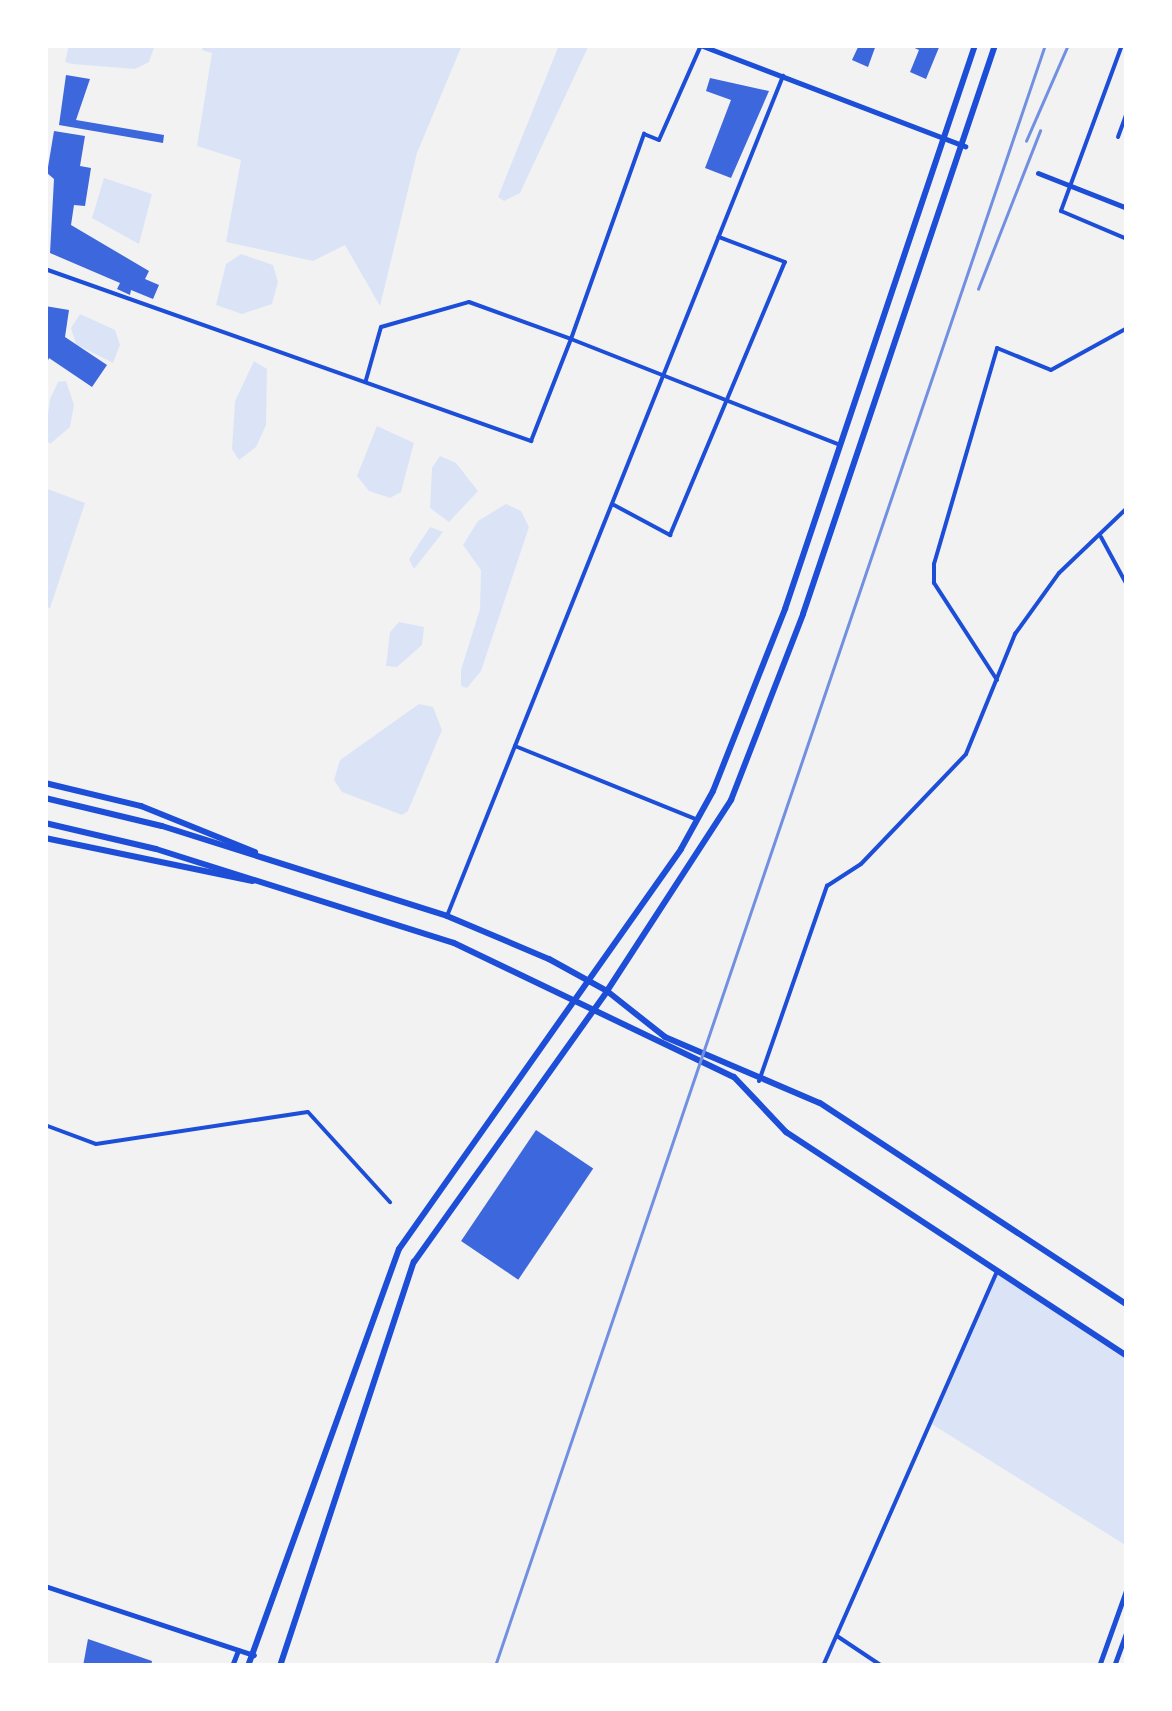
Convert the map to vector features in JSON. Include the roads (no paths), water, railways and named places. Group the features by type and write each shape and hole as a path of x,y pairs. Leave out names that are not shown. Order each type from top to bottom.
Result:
{"main road":[{"path":"701,45 963,145"},
{"path":"250,1666 399,1249 697,820 785,609 976,45"},
{"path":"278,1666 414,1262 607,990 731,800 803,614 995,45"},
{"path":"45,52 45,91"},
{"path":"1038,172 1127,208"},
{"path":"45,783 158,812 228,837 264,859"},
{"path":"45,798 162,826 446,916 589,980 664,1037 759,1082 820,1103 1127,1305"},
{"path":"45,822 156,849 454,943 734,1077 786,1132 1127,1356"},
{"path":"45,838 255,881"},
{"path":"45,1586 254,1655"},
{"path":"1099,1666 1127,1588"},
{"path":"1114,1666 1127,1630"},
{"path":"250,1666 263,1636"},
{"path":"232,1666 238,1650"}],"street":[{"path":"45,268 531,441 644,134 659,140 701,45"},
{"path":"1122,45 1061,212 1127,239"},
{"path":"446,916 783,76"},
{"path":"1118,138 1127,112"},
{"path":"612,504 670,535 785,262 718,236"},
{"path":"366,382 381,328 469,302 728,397 840,446"},
{"path":"998,680 934,583 934,564 997,348 1051,370 1127,328"},
{"path":"759,1082 827,886 861,864 938,788 966,754 1015,634 1059,573 1127,508"},
{"path":"1100,534 1127,585"},
{"path":"515,746 697,820"},
{"path":"45,1125 96,1144 308,1112 390,1202"},
{"path":"823,1666 998,1271"},
{"path":"837,1636 882,1666"}],"railway":[{"path":"495,1666 1045,45"},
{"path":"1026,141 1068,45"},
{"path":"978,289 1040,131"}]}
